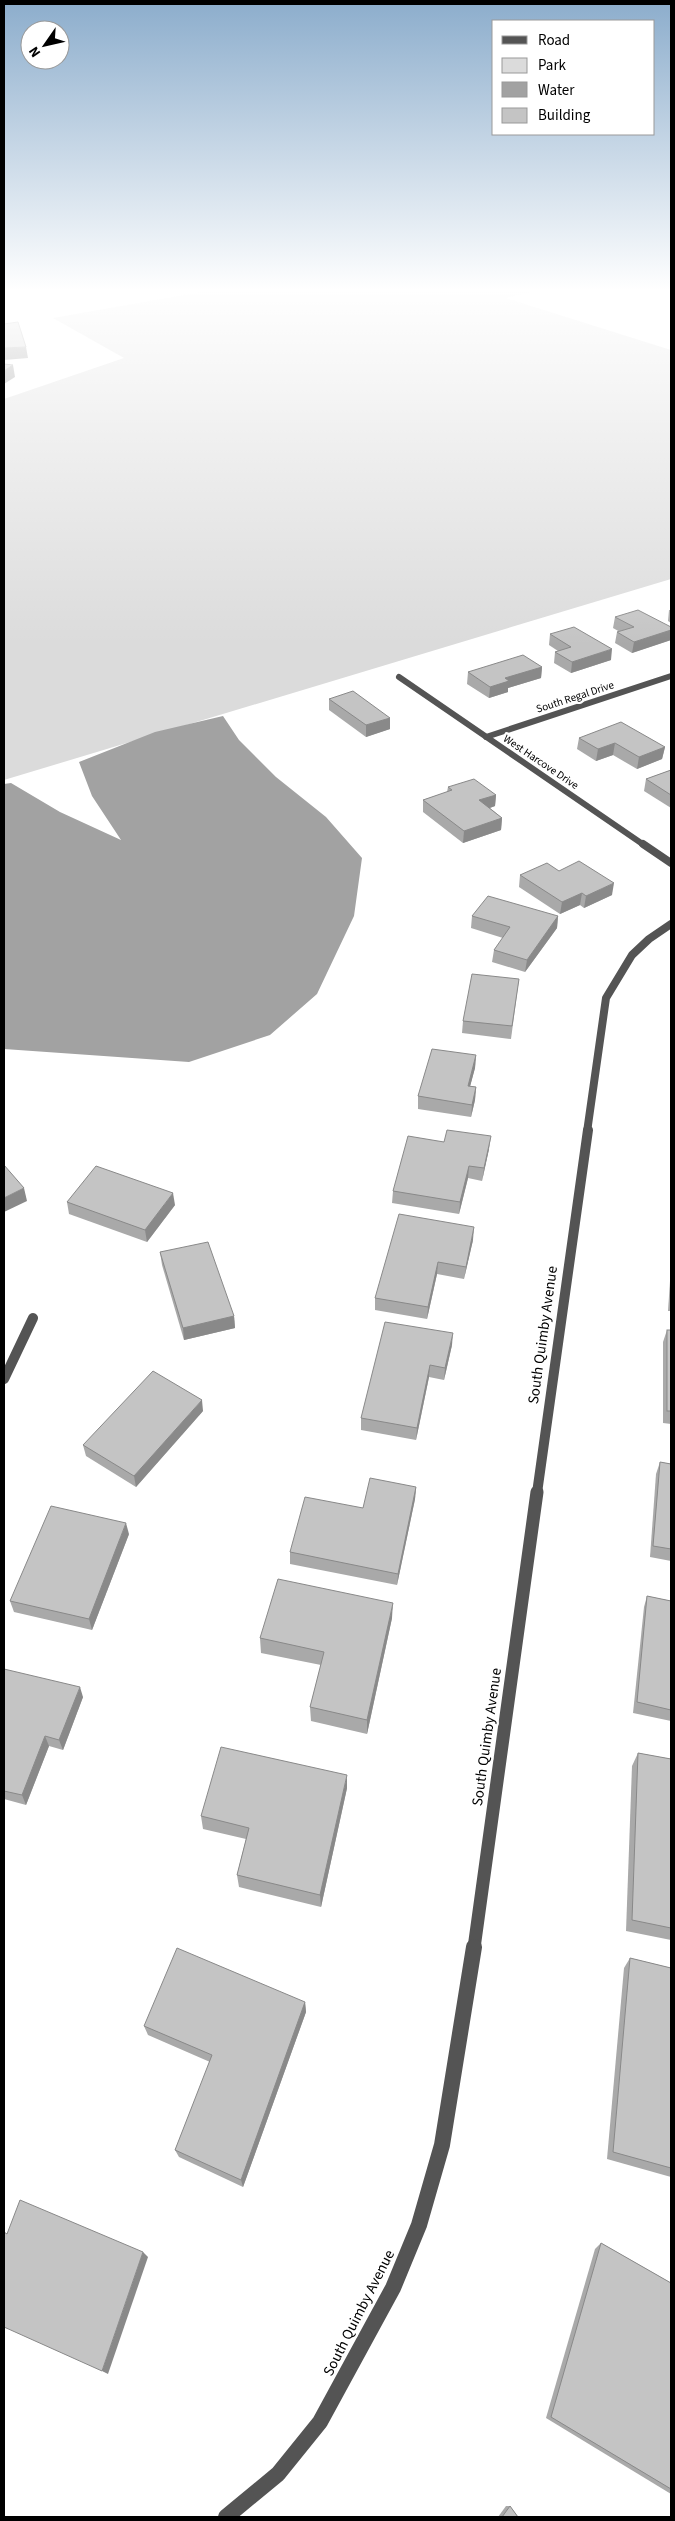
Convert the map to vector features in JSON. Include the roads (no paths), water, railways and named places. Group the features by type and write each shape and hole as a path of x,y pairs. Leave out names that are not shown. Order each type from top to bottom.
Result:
{"street":[{"name":"South Regal Drive","path":"486,737 671,676"},
{"name":"West Harcove Drive","path":"399,677 671,863"},
{"name":"South Quimby Avenue","path":"226,2517 278,2474 320,2422 393,2288 419,2224 442,2145 465,2012 606,998 618,971 641,944 671,924"},
{"path":"4,1379 34,1318"}],"water":[{"path":"223,716 239,740 276,777 326,817 362,858 354,916 317,994 270,1035 189,1062 4,1049 4,784 11,783 60,812 121,840 92,796 79,762 155,732"}]}
